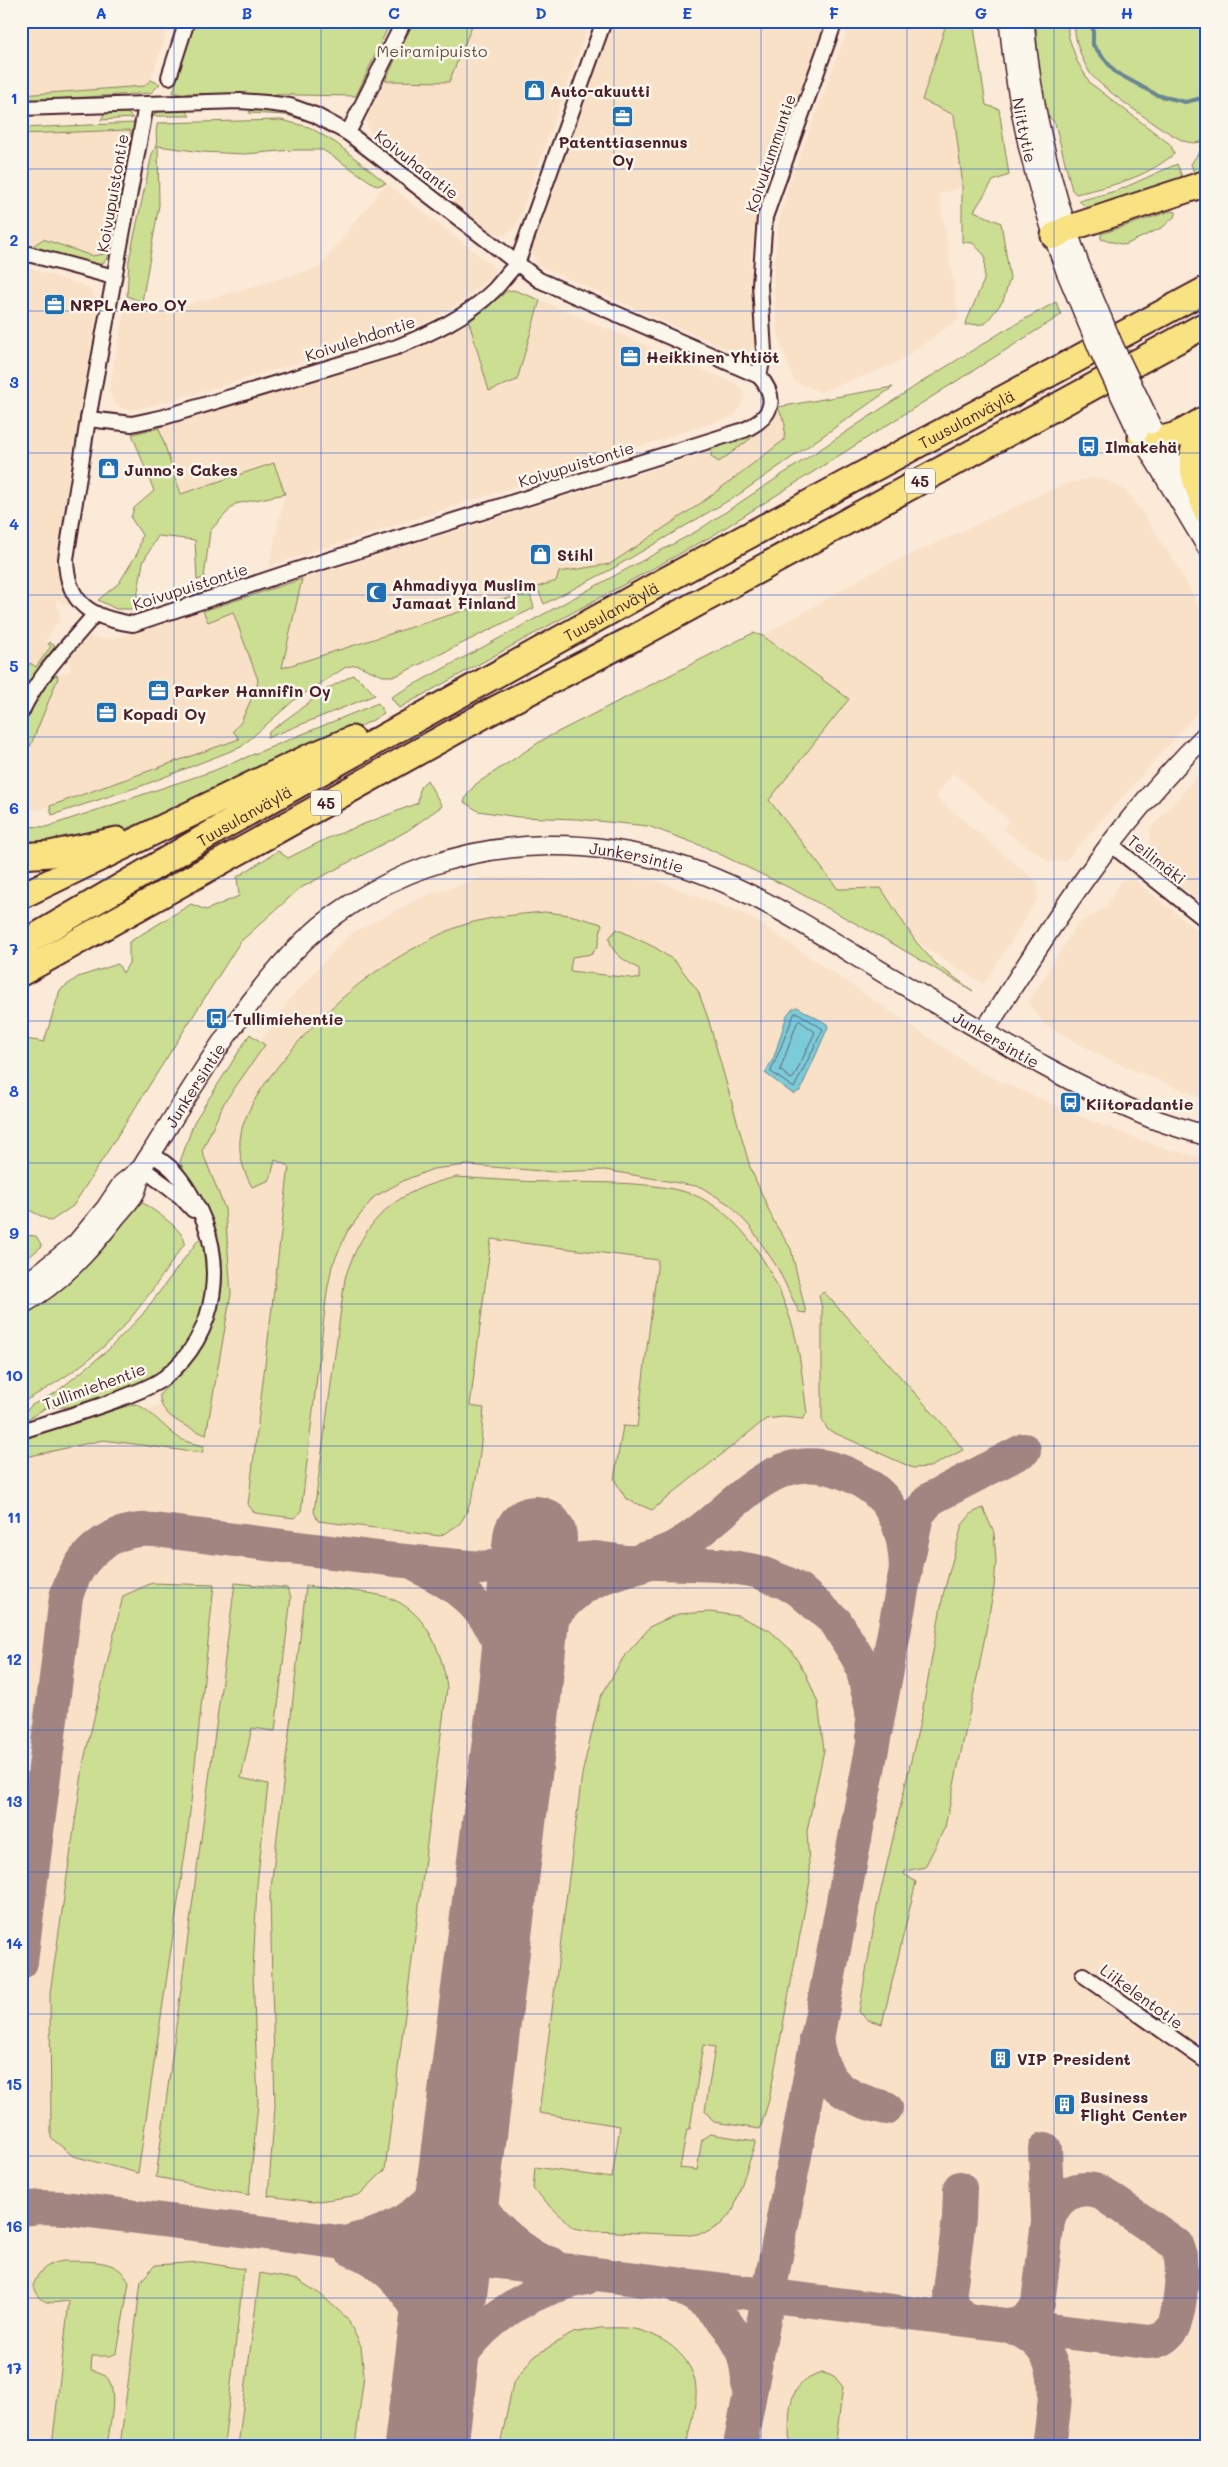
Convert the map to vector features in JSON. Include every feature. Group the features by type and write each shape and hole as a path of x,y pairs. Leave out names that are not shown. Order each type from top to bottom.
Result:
{"highway":[{"path":"1061,233 1207,183"},
{"name":"Tuusulanväylä","path":"21,945 231,822 666,580 1207,288"},
{"name":"Tuusulanväylä","path":"21,973 478,719 634,638 1207,324"},
{"path":"1148,433 1181,434 1207,419"},
{"path":"1207,419 1192,450 1195,482 1207,512"},
{"path":"21,896 308,758 474,687"},
{"path":"21,856 68,850 167,826"}],"main road":[{"name":"Niittytie","path":"1009,21 1026,142 1061,233"},
{"name":"Niittytie","path":"1024,21 1031,92 1061,233"},
{"path":"1061,233 1073,267 1113,345 1148,433 1207,547"},
{"path":"1148,433 1193,498 1207,512"},
{"path":"984,1032 1066,903 1109,844 1162,782 1207,734"},
{"name":"Junkersintie","path":"21,1288 76,1244 106,1208 122,1184 146,1161 240,1014 297,948 327,922 361,898 400,877 449,859 532,845 577,846 628,852 674,863 765,903 984,1032 1076,1083 1153,1119 1207,1136"},
{"name":"Junkersintie","path":"21,1305 34,1298 90,1250 135,1193 146,1161"}],"street":[{"path":"169,77 187,21"},
{"path":"348,133 404,21"},
{"name":"Koivulehdontie","path":"88,419 132,424 164,417 397,347 430,333 460,317 493,291 517,264 604,21"},
{"name":"Koivukummuntie","path":"759,376 764,352 760,285 765,217 834,21"},
{"name":"Koivuhaantie","path":"21,108 240,101 290,106 316,115 348,133 539,280 759,376"},
{"name":"Koivupuistontie","path":"146,105 88,419 66,559 66,576 70,588 80,604 96,614 113,621 133,624 290,572 744,430 758,424 767,415 771,401 768,386 759,376"},
{"path":"21,252 114,277"},
{"path":"21,713 27,699 44,674 96,614"},
{"name":"Teilimäki","path":"1109,844 1207,921"},
{"name":"Tullimiehentie","path":"21,1431 146,1389 176,1367 206,1323 213,1297 215,1265 208,1229 202,1214 176,1172 166,1162 146,1161"},
{"name":"Liikelentotie","path":"1083,1975 1207,2062"}],"shaded area":[{"path":"21,21 170,21 151,80 144,86 21,95"},
{"path":"474,21 590,21 517,224 506,235 491,233 372,136 367,125 368,113 385,81 449,82"},
{"path":"611,21 827,21 760,203 751,255 751,295 756,340 749,354 736,353 537,265 530,247"},
{"path":"851,21 947,21 922,99 954,115 962,187 939,194 959,319 895,364 821,392 794,382 778,334 773,279 778,225 787,190"},
{"path":"130,130 132,140 113,245 105,262 85,264 21,242 21,134"},
{"path":"386,183 494,267 493,275 459,303 431,320 401,332 174,400 131,410 123,409 115,404 109,390 127,296 166,311 319,268"},
{"path":"24,266 89,288 95,297 97,314 69,470 59,556 61,576 71,604 67,606 56,599 61,622 55,625 45,642 51,646 21,688 21,270"},
{"path":"540,300 736,384 744,392 743,402 734,416 269,566 285,494 274,464 181,494 159,428 436,341 469,322 489,391 517,380"},
{"path":"778,407 785,424 785,440 701,503 610,564 559,572 556,581 282,668 240,739 38,810 21,808 21,762 35,739 49,678 71,670 67,656 88,636 106,640 693,457 761,428"},
{"path":"1093,478 1106,480 1121,488 1132,497 1183,576 1207,624 1207,702 1065,861 1050,862 1004,830 1009,820 953,773 936,797 1038,883 1037,900 984,984 916,942 881,888 838,889 769,800 849,699 763,636 869,574 1064,484"},
{"path":"1207,766 1207,907 1150,862 1150,829"},
{"path":"485,877 654,880 750,917 980,1072 1079,1116 1159,1147 1207,1159 1207,2446 21,2446 21,1449 205,1391 229,1294 217,1214 189,1143 294,994 350,934 427,895"},
{"path":"1133,879 1207,938 1207,1100 1105,1058 1045,1025 1028,1003 1077,925 1106,907 1122,880"}],"green space":[{"path":"194,21 391,21 356,96 173,93"},
{"name":"Meiramipuisto","path":"414,21 474,21 449,82 385,81"},
{"path":"947,21 973,21 986,105 999,109 1009,175 993,181 974,211 1001,223 1010,278 1003,301 985,324 965,325 984,280 985,256 973,243 962,242 962,179 954,115 922,100"},
{"path":"1036,21 1068,21 1068,35 1077,61 1090,83 1171,145 1174,154 1152,169 1128,180 1076,194 1072,190 1055,123 1044,112 1038,68"},
{"path":"1074,21 1207,21 1207,140 1190,143 1175,137 1106,89 1090,73 1081,55 1075,34"},
{"path":"151,80 160,84 151,93 21,101 21,95 144,86"},
{"path":"253,106 269,107 315,120 314,123 286,115 249,113"},
{"path":"185,109 190,116 153,116 158,111"},
{"path":"105,112 126,112 133,118 101,120"},
{"path":"281,120 309,127 336,143 386,183 377,186 323,150 293,150 245,154 202,152 158,146 159,205 142,302 127,296 129,260 152,154 157,141 156,131 158,123"},
{"path":"135,123 132,140 130,130 21,134 21,128"},
{"path":"1207,148 1207,175 1196,179 1191,164 1200,151"},
{"path":"1177,164 1184,182 1090,210 1079,201 1119,190"},
{"path":"121,182 125,183 115,239 106,259 100,266 85,264 33,246 43,239 92,256 104,254"},
{"path":"1171,211 1176,212 1176,215 1163,227 1125,245 1101,239 1101,234"},
{"path":"514,290 540,300 517,380 489,391 469,322 507,291"},
{"path":"1056,302 1061,315 712,536 399,708 391,697 697,531 917,385 1005,330"},
{"path":"893,387 738,495 610,570 544,604 537,587 556,581 559,572 610,564 701,503 784,440 785,424 778,407"},
{"path":"159,428 181,494 274,463 285,494 235,504 210,531 204,578 197,580 195,540 158,536 143,562 135,609 116,609 98,600 119,583 138,552 142,535 131,518 134,508 154,491 132,434"},
{"path":"761,428 750,439 719,462 711,457 712,448"},
{"path":"302,579 282,668 497,600 530,594 534,608 396,676 383,676 357,665 346,667 293,701 241,747 144,785 52,815 50,806 239,739 233,731 241,722 258,680 233,612 208,622 203,611"},
{"path":"753,633 763,636 849,699 769,800 838,889 881,888 916,942 936,964 973,991 890,942 794,890 705,847 648,826 577,819 518,817 478,811 464,802 468,793 476,784 544,739"},
{"path":"49,642 55,646 21,697 21,677 30,663 36,667 51,646 48,644"},
{"path":"57,675 58,678 30,747 21,736 27,710 43,684"},
{"path":"353,675 363,682 375,695 267,738 269,732 327,689"},
{"path":"378,703 384,713 373,720 300,756 160,816 116,832 21,847 21,826 46,827 213,771"},
{"path":"427,780 442,806 407,831 299,889 240,942 73,1206 51,1221 21,1206 21,1056 26,1039 44,1042 60,990 78,977 118,964 123,973 129,963 129,942 191,904 206,910 239,896 237,877 278,851 288,858 328,838 418,803 420,787"},
{"path":"545,912 570,915 602,924 598,945 592,954 572,957 570,971 639,979 639,969 613,949 609,938 617,929 656,948 676,962 698,991 708,1018 750,1167 774,1222 791,1249 806,1313 799,1312 777,1267 751,1228 730,1205 701,1187 605,1170 554,1172 467,1165 433,1169 405,1180 374,1197 347,1232 332,1266 327,1292 301,1512 294,1518 255,1513 248,1505 289,1166 275,1160 270,1180 252,1187 240,1154 241,1133 247,1115 273,1072 310,1029 347,993 382,968 431,939 466,924 505,916"},
{"path":"250,1034 265,1045 224,1103 202,1151 225,1209 231,1294 206,1435 169,1415 160,1402 160,1394 190,1364 209,1334 220,1300 222,1283 220,1247 215,1230 180,1162 194,1122"},
{"path":"457,1177 528,1182 649,1185 686,1192 701,1198 718,1209 734,1222 760,1255 788,1312 798,1351 807,1413 803,1419 783,1417 766,1419 652,1510 626,1499 614,1479 623,1426 637,1427 658,1260 491,1239 470,1406 484,1408 480,1451 471,1499 460,1523 440,1536 318,1521 314,1512 345,1278 353,1257 362,1239 385,1210 416,1190"},
{"path":"139,1202 142,1202 174,1226 183,1237 185,1243 140,1307 112,1339 75,1370 21,1403 21,1316 47,1298"},
{"path":"21,1235 36,1236 42,1246 21,1264"},
{"path":"199,1239 203,1242 207,1287 204,1302 197,1324 185,1345 169,1363 151,1378 131,1389 74,1407 47,1407 25,1421 21,1420 25,1412 32,1405 55,1393 108,1350 142,1315"},
{"path":"824,1292 949,1431 963,1450 930,1467 913,1468 828,1430 822,1420 822,1309 819,1295"},
{"path":"134,1404 144,1408 181,1439 204,1446 202,1453 103,1440 21,1458 21,1441 52,1429"},
{"path":"983,1508 994,1533 996,1561 994,1588 978,1673 945,1827 925,1867 905,1871 904,1874 916,1882 882,2024 868,2020 859,2012 877,1907 922,1713 943,1595 962,1525 972,1513"},
{"path":"152,1583 214,1585 187,1840 138,2173 73,2156 51,2138 50,1993 84,1760 123,1596"},
{"path":"235,1583 287,1588 291,1597 275,1731 252,1728 241,1778 268,1784 257,1885 253,1972 258,2104 249,2195 156,2177"},
{"path":"306,1586 379,1595 394,1600 407,1608 419,1618 435,1643 447,1688 385,2170 359,2195 313,2202 268,2196 275,2107 270,1897"},
{"path":"710,1612 738,1616 769,1630 790,1649 806,1674 818,1703 824,1750 807,1831 810,1881 769,2100 760,2129 714,2122 705,2111 715,2047 703,2045 690,2129 687,2129 680,2168 697,2170 702,2139 710,2134 756,2141 733,2211 721,2224 708,2232 691,2235 591,2231 573,2228 533,2189 535,2167 612,2178 620,2126 539,2113 582,1774 600,1698 623,1658 651,1626 678,1614"},
{"path":"64,2261 110,2265 118,2269 129,2283 117,2353 110,2356 92,2356 91,2370 103,2374 112,2387 113,2397 107,2446 52,2446 69,2301 51,2303 44,2301 33,2286 44,2268"},
{"path":"200,2262 244,2269 224,2446 120,2446 141,2281 155,2265"},
{"path":"260,2273 298,2280 320,2294 347,2318 361,2346 364,2375 355,2446 238,2446"},
{"path":"600,2328 630,2328 646,2332 668,2344 686,2361 696,2384 696,2397 686,2446 500,2446 513,2383 534,2356 573,2333"},
{"path":"822,2373 834,2376 843,2387 835,2446 789,2446 790,2411 795,2392 801,2384"}],"water":[{"path":"797,1007 827,1024 828,1027 800,1091 793,1094 765,1073 774,1057 787,1015"}],"waterway":[{"path":"1093,21 1093,45 1115,72 1157,95 1185,102 1207,97"}],"taxiway":[{"path":"909,1554 917,1515 930,1499 1024,1450"},
{"path":"643,1559 673,1549 699,1531 748,1491 773,1475 800,1466 830,1468 866,1484 877,1492 892,1511 904,1544 906,1569 740,2446"},
{"path":"21,1962 66,1597 71,1582 88,1557 98,1547 123,1533 138,1530 154,1530 395,1560 480,1568 596,1558 626,1562 720,1565 756,1571 799,1590 836,1622 861,1663 872,1710 873,1739"},
{"path":"517,1718 529,1658 539,1637 553,1616 584,1587 606,1576 638,1567"},
{"path":"421,1568 460,1591 487,1620 505,1656 515,1700"},
{"path":"816,2039 824,2067 838,2087 858,2099 886,2108"},
{"path":"355,2240 371,2236 401,2223 426,2204 446,2178 454,2163 466,2126"},
{"path":"466,2136 469,2176 473,2191 482,2208 498,2228 519,2246 530,2254 551,2264"},
{"path":"1006,2325 1026,2320 1033,2313 1038,2303 1048,2221 1045,2149"},
{"path":"960,2188 959,2218 950,2291 953,2306 962,2316 969,2320"},
{"path":"1013,2326 1148,2342 1163,2338 1174,2326 1180,2296 1182,2272 1181,2260 1176,2244 1100,2192 1091,2190 1075,2191 1061,2199 1051,2212 1048,2221"},
{"path":"21,2209 41,2207 65,2208 1006,2325 1026,2334 1040,2345 1049,2359 1055,2390 1049,2446"},
{"path":"350,2249 367,2257 396,2279 418,2310 431,2346 433,2379 430,2403"},
{"path":"428,2433 444,2385 455,2364 484,2329 502,2314 521,2302 541,2292 586,2278"},
{"path":"678,2287 705,2303 728,2325 743,2353 747,2368 748,2384"}],"runway":[{"path":"426,2446 517,1718 535,1538"}],"place":[{"name":"Auto-akuutti","path":"534,90"},
{"name":"Patenttiasennus Oy","path":"623,117"},
{"name":"NRPL Aero OY","path":"54,304"},
{"name":"Heikkinen Yhtiöt","path":"630,356"},
{"name":"Ilmakehä","path":"1089,446"},
{"name":"Junno's Cakes","path":"108,469"},
{"name":"Stihl","path":"541,554"},
{"name":"Ahmadiyya Muslim Jamaat Finland","path":"376,593"},
{"name":"Parker Hannifin Oy","path":"158,690"},
{"name":"Kopadi Oy","path":"107,713"},
{"name":"Tullimiehentie","path":"217,1018"},
{"name":"Kiitoradantie","path":"1070,1103"},
{"name":"VIP President","path":"1001,2058"},
{"name":"Business Flight Center","path":"1064,2105"}]}
